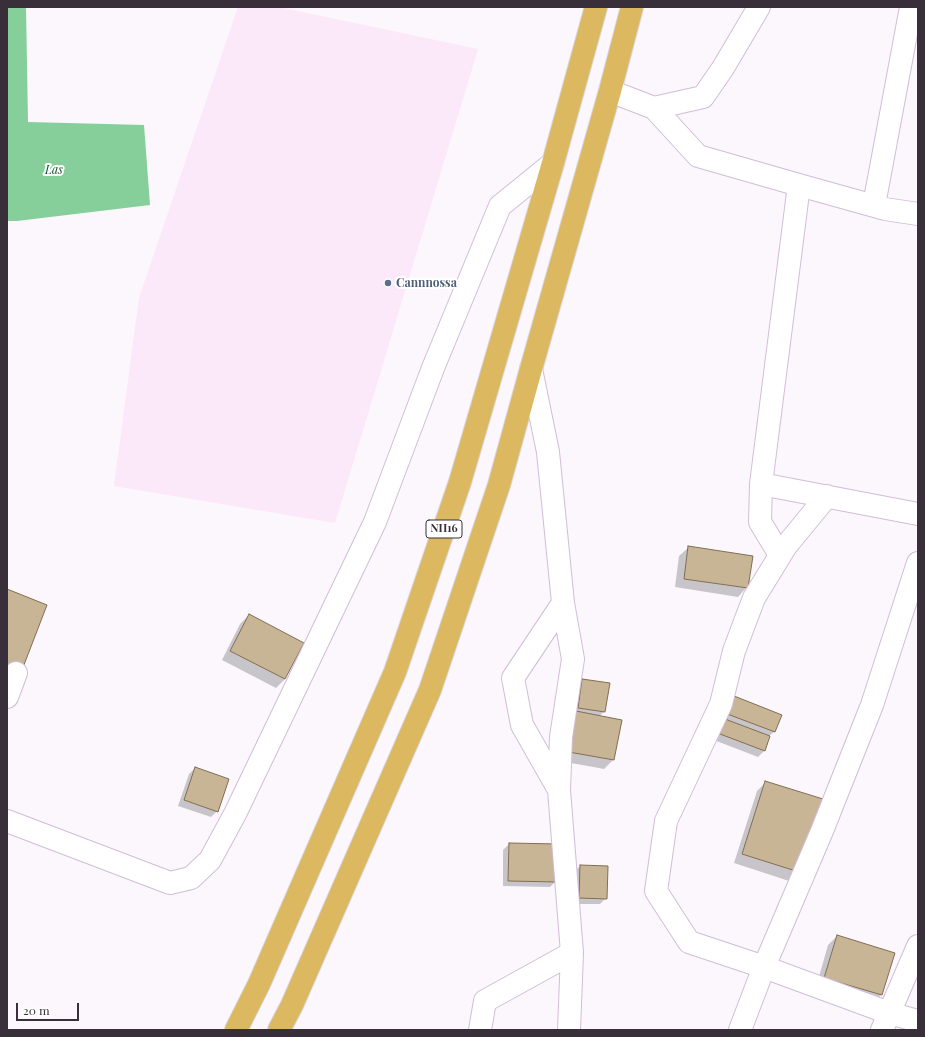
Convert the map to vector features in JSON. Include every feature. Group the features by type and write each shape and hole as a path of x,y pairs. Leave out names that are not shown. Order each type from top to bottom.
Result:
{"highway":[{"name":"NH16","path":"236,1030 259,984 394,672 460,482 553,163 596,7"},
{"path":"279,1030 292,1005 430,690 499,485 610,91 632,7"}],"street":[{"path":"654,108 703,97 723,68 759,7"},
{"path":"874,206 911,7"},
{"path":"610,91 654,108 698,156 885,209 918,214"},
{"path":"7,821 170,883 191,878 210,860 235,814 375,522 433,368 500,206 553,163"},
{"path":"780,555 760,522 761,484 800,185"},
{"path":"531,369 548,452 563,603 573,659 561,737 559,790 572,953 569,1030"},
{"path":"761,484 918,514"},
{"path":"827,496 786,546 754,598 734,651 721,704 666,821 656,891 689,942 764,967 885,1021 918,1021"},
{"path":"740,1030 764,967 822,831 872,705 918,563"},
{"path":"559,790 522,725 513,678 563,603"},
{"path":"7,697 16,673"},
{"path":"885,1021 918,946"},
{"path":"480,1030 485,1001 572,953"}],"shaded area":[{"path":"238,7 279,7 478,49 335,523 114,486 139,298"}],"green space":[{"name":"Las","path":"7,7 26,7 28,122 144,125 150,205 7,221"}],"building":[{"path":"688,546 753,556 748,588 684,579"},
{"path":"7,589 47,605 22,670 7,664"},
{"path":"249,614 304,643 285,679 230,651"},
{"path":"582,679 610,683 605,712 578,708"},
{"path":"729,694 782,715 775,732 722,712"},
{"path":"571,710 622,720 614,760 563,751"},
{"path":"717,716 770,736 765,751 712,731"},
{"path":"195,767 229,779 218,812 184,800"},
{"path":"765,781 823,799 799,872 742,854"},
{"path":"509,843 558,844 557,882 508,881"},
{"path":"580,865 608,866 607,899 579,898"},
{"path":"837,935 895,953 882,995 824,978"}],"place":[{"name":"Cannnossa","path":"388,283"}]}
